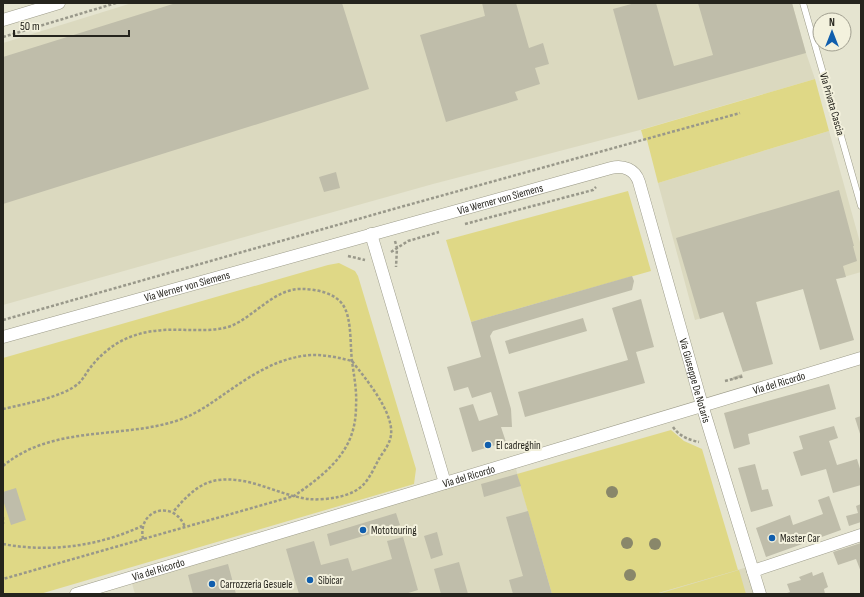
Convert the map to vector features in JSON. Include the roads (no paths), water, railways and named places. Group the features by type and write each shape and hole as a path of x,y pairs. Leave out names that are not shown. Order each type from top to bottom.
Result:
{"street":[{"path":"3,20 59,3"},
{"name":"Via Werner von Siemens","path":"3,337 611,168 620,166 629,169"},
{"name":"Via Giuseppe De Notaris","path":"629,169 636,175 640,182 702,405 760,594"},
{"path":"371,234 445,483"},
{"name":"Via del Ricordo","path":"76,594 861,358"},
{"path":"753,571 861,535"}],"lane":[{"name":"Via Privata Cascia","path":"803,3 861,206"}],"place":[{"name":"El cadreghin","path":"488,445"},
{"name":"Mototouring","path":"363,530"},
{"name":"Master Car","path":"772,538"},
{"name":"Sibicar","path":"310,580"},
{"name":"Carrozzeria Gesuele","path":"212,584"}]}
